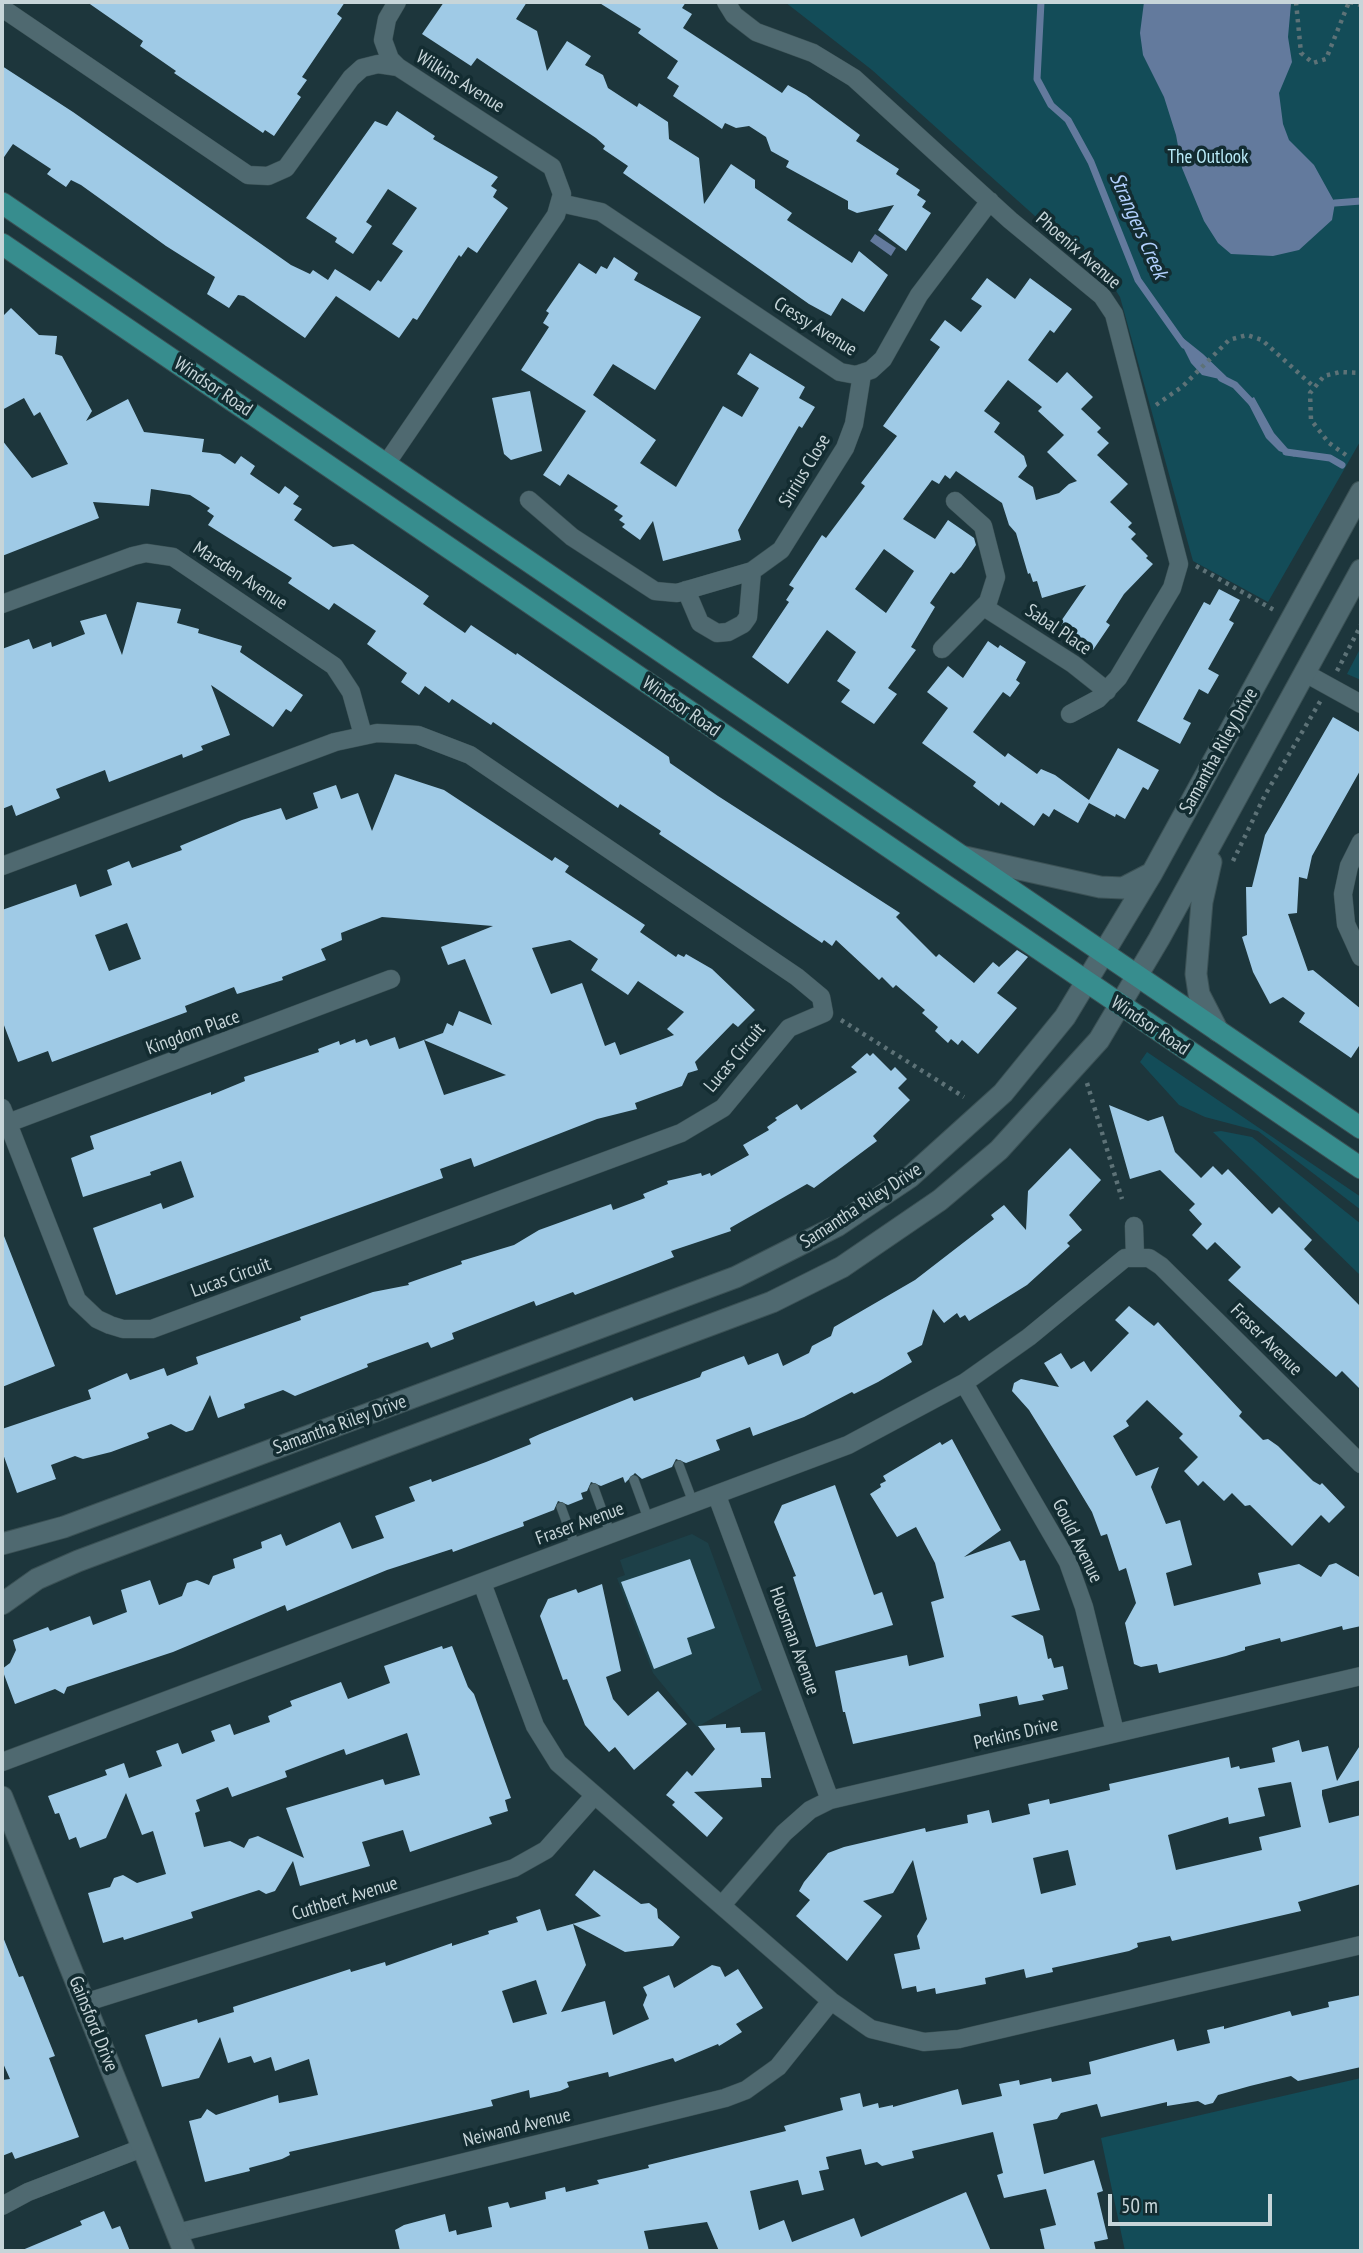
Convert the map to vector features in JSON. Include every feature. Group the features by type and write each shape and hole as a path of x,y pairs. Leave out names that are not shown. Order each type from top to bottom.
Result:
{"main road":[{"name":"Windsor Road","path":"2,203 1361,1128"},
{"name":"Windsor Road","path":"2,244 1361,1168"},
{"name":"Samantha Riley Drive","path":"2,1544 64,1527 700,1292 805,1244 898,1185 974,1122 1033,1059 1086,983 1152,873 1361,492"},
{"name":"Samantha Riley Drive","path":"2,1604 37,1579 66,1566 740,1316 830,1273 908,1224 999,1150 1099,1040 1220,829 1361,570"},
{"path":"1218,1031 1199,994 1196,963 1202,902 1220,829"},
{"path":"956,854 1100,887 1131,886 1152,873"},
{"name":"Gainsford Drive","path":"2,1797 180,2242"}],"street":[{"path":"397,2 387,19 383,40 390,58 398,67"},
{"name":"Phoenix Avenue","path":"726,2 734,15 756,32 813,53 854,78 1107,302 1114,314 1137,411 1178,552 1179,564"},
{"name":"Wilkins Avenue","path":"2,8 239,170 258,177 278,173 293,161 356,73 379,64 398,67 545,161 560,183 560,203"},
{"name":"Cressy Avenue","path":"560,203 601,212 840,372 862,374 883,359 919,295 990,201"},
{"path":"386,464 556,215 560,203"},
{"name":"Sirrius Close","path":"529,500 572,537 655,591 666,594 686,590 751,571 781,550 845,448 854,424 862,374"},
{"path":"942,649 984,607 995,587 995,567 984,526 955,501"},
{"name":"Marsden Avenue","path":"2,604 133,556 146,553 173,557 334,666 351,692 363,735"},
{"path":"1070,714 1107,691 1172,589 1179,564"},
{"path":"686,590 700,623 717,633 727,632 743,624 748,617 751,571"},
{"name":"Sabal Place","path":"984,607 1073,664 1107,691"},
{"path":"1305,673 1361,704"},
{"path":"2,866 335,742 363,735 418,735 470,755 815,989 821,997 824,1013"},
{"path":"1361,842 1349,866 1343,894 1346,924 1361,957"},
{"name":"Kingdom Place","path":"5,1116 336,1002 391,979"},
{"name":"Lucas Circuit","path":"5,1116 70,1288 77,1300 97,1319 110,1325 137,1330 152,1329 681,1133 723,1108 789,1028 824,1013"},
{"path":"1135,1226 1135,1256"},
{"name":"Fraser Avenue","path":"2,1762 694,1505 848,1445 964,1383 1029,1337 1115,1264 1135,1256 1149,1258 1161,1266 1361,1464"},
{"name":"Gould Avenue","path":"964,1383 1068,1562 1084,1606 1115,1732"},
{"name":"Housman Avenue","path":"718,1496 830,1800"},
{"path":"482,1583 541,1740 558,1763 831,2001 871,2029 906,2040 942,2042 1361,1945"},
{"name":"Perkins Drive","path":"722,1905 784,1833 810,1810 830,1800 1361,1676"},
{"name":"Cuthbert Avenue","path":"85,2003 514,1868 545,1850 594,1796"},
{"name":"Neiwand Avenue","path":"180,2242 725,2098 746,2090 778,2067 831,2001"},
{"path":"2,2206 28,2192 142,2148"}],"lane":[{"path":"679,1465 694,1505"},
{"path":"634,1480 649,1521"},
{"path":"594,1488 611,1535"},
{"path":"561,1507 576,1548"}],"path":[{"path":"1296,2 1301,53 1313,64 1326,59 1350,2 1361,5"},
{"path":"1137,411 1168,399 1184,386 1221,346 1238,336 1256,336 1313,386"},
{"path":"1346,455 1329,443 1311,420 1308,407 1313,386 1333,373 1361,373"},
{"path":"1179,564 1189,562 1274,611"},
{"path":"1229,872 1265,795 1329,686 1361,625"},
{"path":"824,1013 856,1028 964,1097"},
{"path":"1086,1082 1122,1199"}],"shaded area":[{"path":"1144,2 1291,4 1288,37 1292,62 1279,93 1283,124 1289,140 1314,165 1335,203 1332,220 1299,250 1273,256 1231,254 1218,243 1204,221 1182,168 1176,135 1164,97 1143,55 1140,33"},
{"path":"875,234 896,248 891,256 870,241"},
{"path":"1178,337 1203,354 1228,381 1202,375 1191,363"},
{"path":"1254,397 1274,433 1295,457 1279,451 1266,438 1247,401"},
{"path":"692,1534 708,1543 762,1690 697,1727 653,1673 617,1578 625,1575 620,1560"}],"green space":[{"name":"The Outlook","path":"785,2 1361,2 1361,440 1268,602 1193,561 1120,297 1102,269 1055,234 872,70"},
{"path":"1361,647 1361,680 1347,674"},
{"path":"1147,1052 1361,1197 1361,1210 1258,1131 1205,1117 1179,1105 1140,1062"},
{"path":"1213,1132 1252,1137 1361,1224 1361,1276"},
{"path":"1361,2078 1361,2251 1125,2251 1101,2138"}],"building":[{"path":"87,2 345,2 337,14 342,18 302,77 307,80 297,94 301,97 274,136 265,130 263,133 174,73 176,71 140,46 143,41"},
{"path":"444,2 527,2 516,19 537,31 547,71 567,41 591,56 585,65 603,75 608,88 637,107 639,103 668,122 669,139 699,158 704,204 731,164 755,180 755,188 792,213 787,220 852,263 859,251 888,275 864,312 842,298 831,316 809,304 623,173 628,166 603,149 605,146 596,138 477,58 471,66 422,34"},
{"path":"598,2 686,2 682,8 692,14 683,28 782,93 788,85 806,95 860,135 856,141 899,169 896,174 920,190 917,195 926,201 922,207 931,213 906,251 878,230 894,205 857,213 848,209 848,201 786,167 789,161 771,151 766,137 749,126 736,128 725,123 722,129 673,96 679,86 667,78 678,61 638,33 641,29"},
{"path":"2,66 73,112 291,265 310,274 313,270 328,280 335,269 370,291 378,280 381,282 403,251 392,244 417,208 388,189 366,222 372,226 353,254 335,242 337,238 306,218 375,121 387,126 397,111 435,136 433,139 498,177 491,186 497,190 493,197 508,208 477,253 468,247 461,257 459,255 417,320 413,318 399,338 336,296 305,338 244,296 238,295 229,308 207,294 215,277 166,246 81,185 71,180 66,187 47,174 51,169 13,144 2,160"},
{"path":"614,257 638,273 634,280 701,317 655,390 613,364 593,395 656,440 640,463 676,487 723,406 742,417 759,388 737,374 750,353 805,387 799,398 815,407 802,428 799,426 738,530 741,540 663,561 653,521 640,540 622,527 625,524 619,520 623,516 614,510 618,506 568,474 560,486 543,475 586,411 521,370 549,327 543,323 549,313 546,311 579,263 596,274 601,266 607,269"},
{"path":"987,278 1015,299 1030,278 1072,309 1054,333 1050,330 1028,360 1057,383 1067,372 1093,397 1081,409 1101,428 1097,432 1109,443 1097,455 1128,484 1110,502 1132,523 1128,527 1136,534 1131,539 1153,564 1124,594 1106,622 1110,625 1093,650 1059,624 1086,585 1042,598 1037,581 1033,582 1030,573 1028,574 1016,533 1009,525 1002,503 956,471 950,479 945,475 939,484 932,480 903,519 935,539 948,520 974,538 976,545 961,567 954,574 951,572 930,603 935,607 911,647 916,650 888,688 897,694 874,724 841,702 850,690 837,681 856,652 827,630 788,684 752,657 789,602 786,600 794,588 789,585 822,535 826,538 865,486 861,483 897,436 883,426 940,347 930,340 945,320 961,332 982,306 971,299","holes":["1008,380 1042,407 1038,411 1064,435 1047,452 1077,481 1059,493 1036,500 1033,487 1018,477 1027,466 1024,456 994,432 1000,423 984,411","884,549 914,571 886,613 855,589"]},
{"path":"11,308 39,335 57,336 55,354 62,356 92,411 86,421 128,399 144,432 204,439 202,452 220,454 235,464 241,456 255,466 250,474 279,494 285,486 299,496 293,504 302,509 294,520 333,547 353,544 429,596 423,604 465,633 471,625 516,655 517,653 669,757 670,763 718,796 900,913 896,917 936,957 939,954 974,983 993,962 999,967 1017,950 1028,957 997,993 1017,1008 978,1054 962,1040 958,1045 951,1039 948,1043 935,1031 938,1027 922,1013 925,1010 896,985 893,988 882,977 879,980 836,940 832,946 824,940 822,943 659,834 661,831 620,804 618,808 493,722 491,725 452,699 449,703 425,686 419,695 401,682 407,673 367,644 376,631 334,603 329,610 288,583 292,578 208,525 214,516 207,511 210,508 190,495 151,489 149,506 93,502 99,518 2,556 2,440 32,478 68,464 40,412 34,416 24,398 2,410 2,317"},
{"path":"530,391 542,451 511,460 504,454 492,398"},
{"path":"1219,589 1240,600 1229,620 1234,623 1208,669 1219,675 1208,694 1199,689 1183,719 1191,723 1180,744 1137,721 1204,602 1210,605"},
{"path":"137,602 181,609 177,623 199,629 198,633 242,646 240,652 303,695 291,712 286,709 273,727 211,685 230,735 201,746 203,750 183,758 182,754 109,782 105,770 56,789 60,798 16,816 12,805 2,809 2,649 29,639 33,649 51,642 52,647 85,634 80,621 106,614 122,655"},
{"path":"988,641 998,648 1000,645 1026,662 1016,680 1020,683 1010,697 1003,692 973,732 1005,757 1008,753 1037,774 1041,769 1055,775 1089,800 1118,748 1159,770 1148,790 1143,787 1125,819 1116,814 1115,817 1089,803 1078,823 1054,809 1049,817 1043,813 1034,826 1001,802 999,806 973,786 976,782 922,743 948,708 927,692 948,666 963,678"},
{"path":"1333,717 1361,733 1361,769 1312,856 1307,879 1299,877 1297,913 1288,914 1308,971 1313,970 1361,1009 1361,1043 1351,1058 1299,1022 1305,1013 1283,997 1270,1004 1253,972 1242,937 1247,935 1246,887 1252,887 1265,835"},
{"path":"395,774 444,790 552,861 555,857 569,866 565,872 645,925 640,932 676,957 678,954 684,957 686,954 712,969 755,1010 738,1027 733,1023 695,1062 698,1070 688,1073 682,1086 635,1103 637,1109 597,1119 474,1167 471,1158 440,1169 443,1178 116,1295 93,1228 161,1203 163,1209 194,1197 181,1161 150,1172 151,1175 83,1197 71,1158 94,1149 90,1136 211,1092 211,1095 245,1081 244,1077 319,1052 318,1049 339,1041 340,1045 355,1039 356,1043 367,1039 370,1046 395,1037 399,1049 443,1033 447,1023 453,1026 459,1011 492,1025 465,959 448,965 441,947 493,926 382,917 341,933 342,940 321,949 326,960 282,977 283,980 237,994 234,987 185,1006 187,1012 52,1062 48,1051 18,1062 2,1020 2,910 76,884 80,897 112,885 107,870 129,861 132,868 182,850 180,846 242,820 281,808 286,820 318,808 313,793 336,785 341,799 358,793 372,831","holes":["127,923 141,959 109,971 95,935","570,940 598,959 591,970 628,995 638,981 684,1012 667,1029 674,1035 620,1055 615,1042 605,1046 582,983 551,994 532,948","424,1040 506,1075 444,1095"]},
{"path":"867,1053 870,1056 873,1053 891,1071 895,1067 907,1079 898,1088 910,1100 873,1136 877,1141 814,1188 807,1184 730,1228 731,1231 671,1251 674,1257 575,1295 573,1292 536,1306 534,1301 452,1333 454,1339 431,1348 428,1342 367,1364 368,1367 295,1396 283,1390 244,1404 245,1408 218,1418 210,1395 193,1430 186,1432 171,1424 147,1433 149,1438 111,1452 83,1459 75,1456 51,1465 56,1479 17,1493 2,1451 2,1429 91,1399 88,1390 127,1373 130,1380 164,1368 167,1376 198,1364 196,1357 301,1320 300,1317 373,1292 409,1285 408,1283 462,1264 461,1261 514,1245 539,1230 611,1204 613,1210 645,1198 643,1194 668,1184 667,1181 701,1173 702,1176 710,1173 711,1176 749,1155 743,1145 769,1130 767,1127 777,1120 775,1118 797,1104 801,1110 857,1072 851,1067"},
{"path":"1109,1105 1148,1121 1163,1116 1175,1152 1201,1178 1213,1166 1222,1175 1228,1169 1272,1214 1279,1207 1312,1240 1304,1249 1361,1307 1361,1390 1342,1371 1336,1377 1228,1280 1241,1267 1215,1242 1207,1250 1192,1235 1202,1224 1189,1210 1195,1204 1160,1170 1130,1179"},
{"path":"1070,1148 1101,1180 1069,1215 1082,1230 1067,1243 1070,1246 1027,1285 969,1321 965,1315 960,1318 957,1313 944,1323 933,1309 922,1345 907,1353 912,1362 878,1382 804,1417 753,1436 750,1427 716,1440 720,1450 686,1463 676,1459 672,1467 642,1479 635,1473 625,1483 623,1477 601,1486 591,1482 587,1491 581,1493 583,1499 568,1505 558,1501 554,1510 523,1522 524,1526 453,1552 452,1549 387,1570 287,1611 285,1605 173,1652 67,1687 64,1694 55,1689 15,1704 2,1669 10,1663 16,1650 13,1640 48,1627 50,1631 90,1616 93,1625 127,1612 121,1590 150,1580 159,1605 182,1596 187,1583 197,1580 209,1585 213,1576 235,1568 233,1559 262,1548 261,1542 281,1534 286,1546 340,1522 352,1549 384,1538 375,1516 415,1501 409,1487 431,1479 432,1482 486,1462 531,1444 529,1439 540,1434 632,1397 634,1401 700,1377 702,1372 744,1356 748,1365 778,1353 783,1366 809,1353 812,1346 831,1336 834,1327 915,1280 994,1219 991,1215 1004,1205 1026,1230 1028,1191"},
{"path":"4,1236 55,1366 2,1387 2,1237"},
{"path":"1129,1306 1154,1326 1158,1322 1242,1412 1239,1416 1263,1440 1268,1439 1278,1446 1313,1481 1320,1485 1322,1483 1345,1507 1329,1523 1321,1515 1292,1546 1250,1505 1245,1506 1232,1493 1224,1501 1203,1481 1198,1486 1184,1471 1198,1457 1179,1438 1183,1434 1147,1400 1126,1421 1129,1426 1113,1436 1136,1476 1159,1467 1151,1487 1166,1524 1180,1520 1192,1565 1166,1573 1174,1606 1261,1584 1258,1573 1299,1564 1321,1577 1329,1565 1336,1563 1361,1578 1361,1626 1343,1630 1342,1626 1281,1642 1280,1638 1245,1647 1245,1650 1226,1656 1159,1673 1157,1664 1141,1667 1134,1664 1125,1623 1136,1603 1126,1568 1119,1571 1107,1534 1101,1536 1092,1512 1072,1479 1029,1410 1012,1391 1014,1383 1021,1379 1059,1387 1044,1363 1061,1353 1071,1369 1084,1361 1091,1372 1129,1333 1115,1320"},
{"path":"952,1439 1001,1530 964,1557 1010,1541 1020,1561 1025,1560 1040,1610 1011,1616 1043,1636 1048,1659 1051,1658 1054,1668 1063,1666 1068,1689 1042,1695 1044,1700 1019,1705 1017,1696 979,1704 981,1716 853,1744 835,1671 907,1655 909,1666 944,1657 931,1602 944,1598 935,1563 916,1527 897,1537 870,1494 886,1481 883,1476 940,1442 942,1445"},
{"path":"835,1485 874,1595 882,1592 893,1625 816,1647 793,1577 796,1576 774,1522 782,1505"},
{"path":"690,1559 715,1628 687,1638 692,1654 654,1669 621,1582"},
{"path":"602,1584 621,1671 606,1677 613,1699 628,1716 658,1691 687,1724 634,1770 615,1747 609,1752 585,1725 567,1679 563,1680 540,1616 548,1599 576,1589 578,1593"},
{"path":"442,1646 443,1649 452,1646 468,1687 474,1694 511,1798 505,1800 508,1811 489,1817 492,1824 410,1852 403,1830 362,1842 370,1866 300,1886 293,1861 275,1891 266,1894 259,1890 191,1912 193,1918 124,1940 123,1937 103,1943 88,1893 110,1887 114,1878 123,1875 137,1883 166,1874 153,1831 142,1835 126,1793 106,1838 80,1848 76,1837 69,1840 59,1813 55,1814 48,1796 107,1775 105,1770 124,1763 129,1778 162,1766 156,1751 178,1743 182,1754 215,1741 211,1731 230,1724 234,1735 270,1722 268,1716 292,1706 290,1701 341,1682 348,1699 390,1683 384,1666","holes":["407,1733 420,1775 385,1785 383,1779 286,1808 304,1858 258,1836 249,1839 244,1848 230,1841 204,1847 195,1813 200,1811 196,1800 228,1787 232,1797 287,1777 285,1771 344,1749 346,1755"]},
{"path":"726,1724 726,1728 740,1727 741,1733 765,1732 771,1778 761,1778 762,1787 694,1792 723,1818 707,1837 672,1805 675,1802 666,1795 687,1771 692,1776 715,1749 698,1726"},
{"path":"1299,1740 1302,1752 1328,1746 1337,1781 1361,1744 1361,1780 1322,1790 1322,1795 1329,1823 1361,1815 1361,1884 1298,1902 1301,1911 1172,1941 1170,1936 1137,1943 1138,1947 1129,1951 1052,1968 1053,1972 1026,1978 1024,1969 985,1978 986,1984 936,1994 935,1988 917,1992 916,1986 902,1989 894,1954 920,1949 917,1936 927,1919 913,1860 893,1893 863,1901 882,1916 847,1961 796,1916 810,1900 799,1891 804,1882 828,1853 844,1847 925,1828 926,1832 968,1823 967,1815 989,1810 992,1823 1030,1814 1028,1804 1049,1799 1050,1804 1110,1790 1109,1784 1229,1757 1231,1768 1239,1766 1240,1769 1275,1762 1272,1748","holes":["1291,1782 1301,1827 1259,1837 1262,1850 1176,1870 1168,1835 1228,1817 1229,1824 1265,1816 1258,1788","1068,1850 1076,1885 1041,1894 1033,1858"]},
{"path":"594,1870 641,1904 649,1903 657,1909 658,1918 680,1937 673,1946 625,1952 573,1924 586,1965 561,2012 605,2001 613,2035 649,2019 643,2005 647,1995 643,1987 669,1975 674,1988 712,1965 720,1967 725,1977 738,1969 763,2008 736,2024 742,2032 719,2046 718,2044 675,2062 673,2058 609,2077 608,2072 567,2082 569,2087 560,2091 530,2098 529,2090 491,2100 493,2106 289,2152 290,2155 282,2159 249,2168 250,2171 205,2182 189,2121 201,2118 207,2109 216,2115 278,2095 279,2103 318,2095 309,2059 275,2071 271,2057 254,2063 251,2056 228,2063 220,2037 199,2078 162,2087 145,2035 197,2019 198,2023 234,2012 233,2007 350,1969 351,1972 385,1962 386,1966 452,1943 452,1946 518,1922 516,1917 540,1909 547,1931 601,1916 575,1895","holes":["536,1980 547,2014 513,2023 502,1991"]},
{"path":"3,1937 19,1977 23,1976 55,2056 49,2058 79,2137 15,2159 12,2152 2,2156 2,2080 10,2079 2,2061"},
{"path":"1361,1995 1361,2067 1298,2081 1291,2076 1218,2095 1213,2103 1205,2105 1198,2101 1167,2106 1167,2102 1101,2117 1097,2104 1061,2113 1057,2119 1033,2124 1044,2174 1094,2160 1103,2191 1097,2193 1108,2239 1094,2242 1096,2251 1045,2251 1040,2229 1056,2225 1046,2189 1004,2198 997,2175 1003,2173 993,2132 912,2151 914,2158 882,2166 877,2162 865,2165 861,2149 826,2157 829,2169 819,2171 824,2190 802,2195 798,2180 750,2191 759,2230 784,2220 792,2242 854,2218 861,2237 966,2192 991,2251 719,2251 707,2222 644,2231 649,2251 400,2251 395,2230 404,2225 445,2214 449,2232 456,2230 457,2235 492,2227 488,2207 508,2202 510,2208 546,2199 545,2192 565,2187 566,2192 599,2184 597,2180 649,2168 648,2165 786,2131 784,2126 843,2110 840,2098 860,2093 863,2107 878,2103 879,2108 893,2107 958,2089 962,2105 1002,2096 999,2084 1019,2080 1020,2085 1051,2078 1052,2082 1091,2074 1089,2062 1174,2039 1177,2051 1210,2043 1207,2030 1224,2026 1224,2029 1290,2011 1292,2016 1329,2007 1328,2002"},
{"path":"104,2211 112,2229 120,2226 130,2251 20,2251 82,2225 80,2221"}],"waterway":[{"name":"Strangers Creek","path":"1041,2 1037,79 1051,105 1068,120 1091,162 1138,280 1184,345"},
{"path":"1335,203 1361,201"},
{"name":"Strangers Creek","path":"1221,378 1235,385 1252,403"},
{"name":"Strangers Creek","path":"1286,452 1330,458 1342,465"}]}
